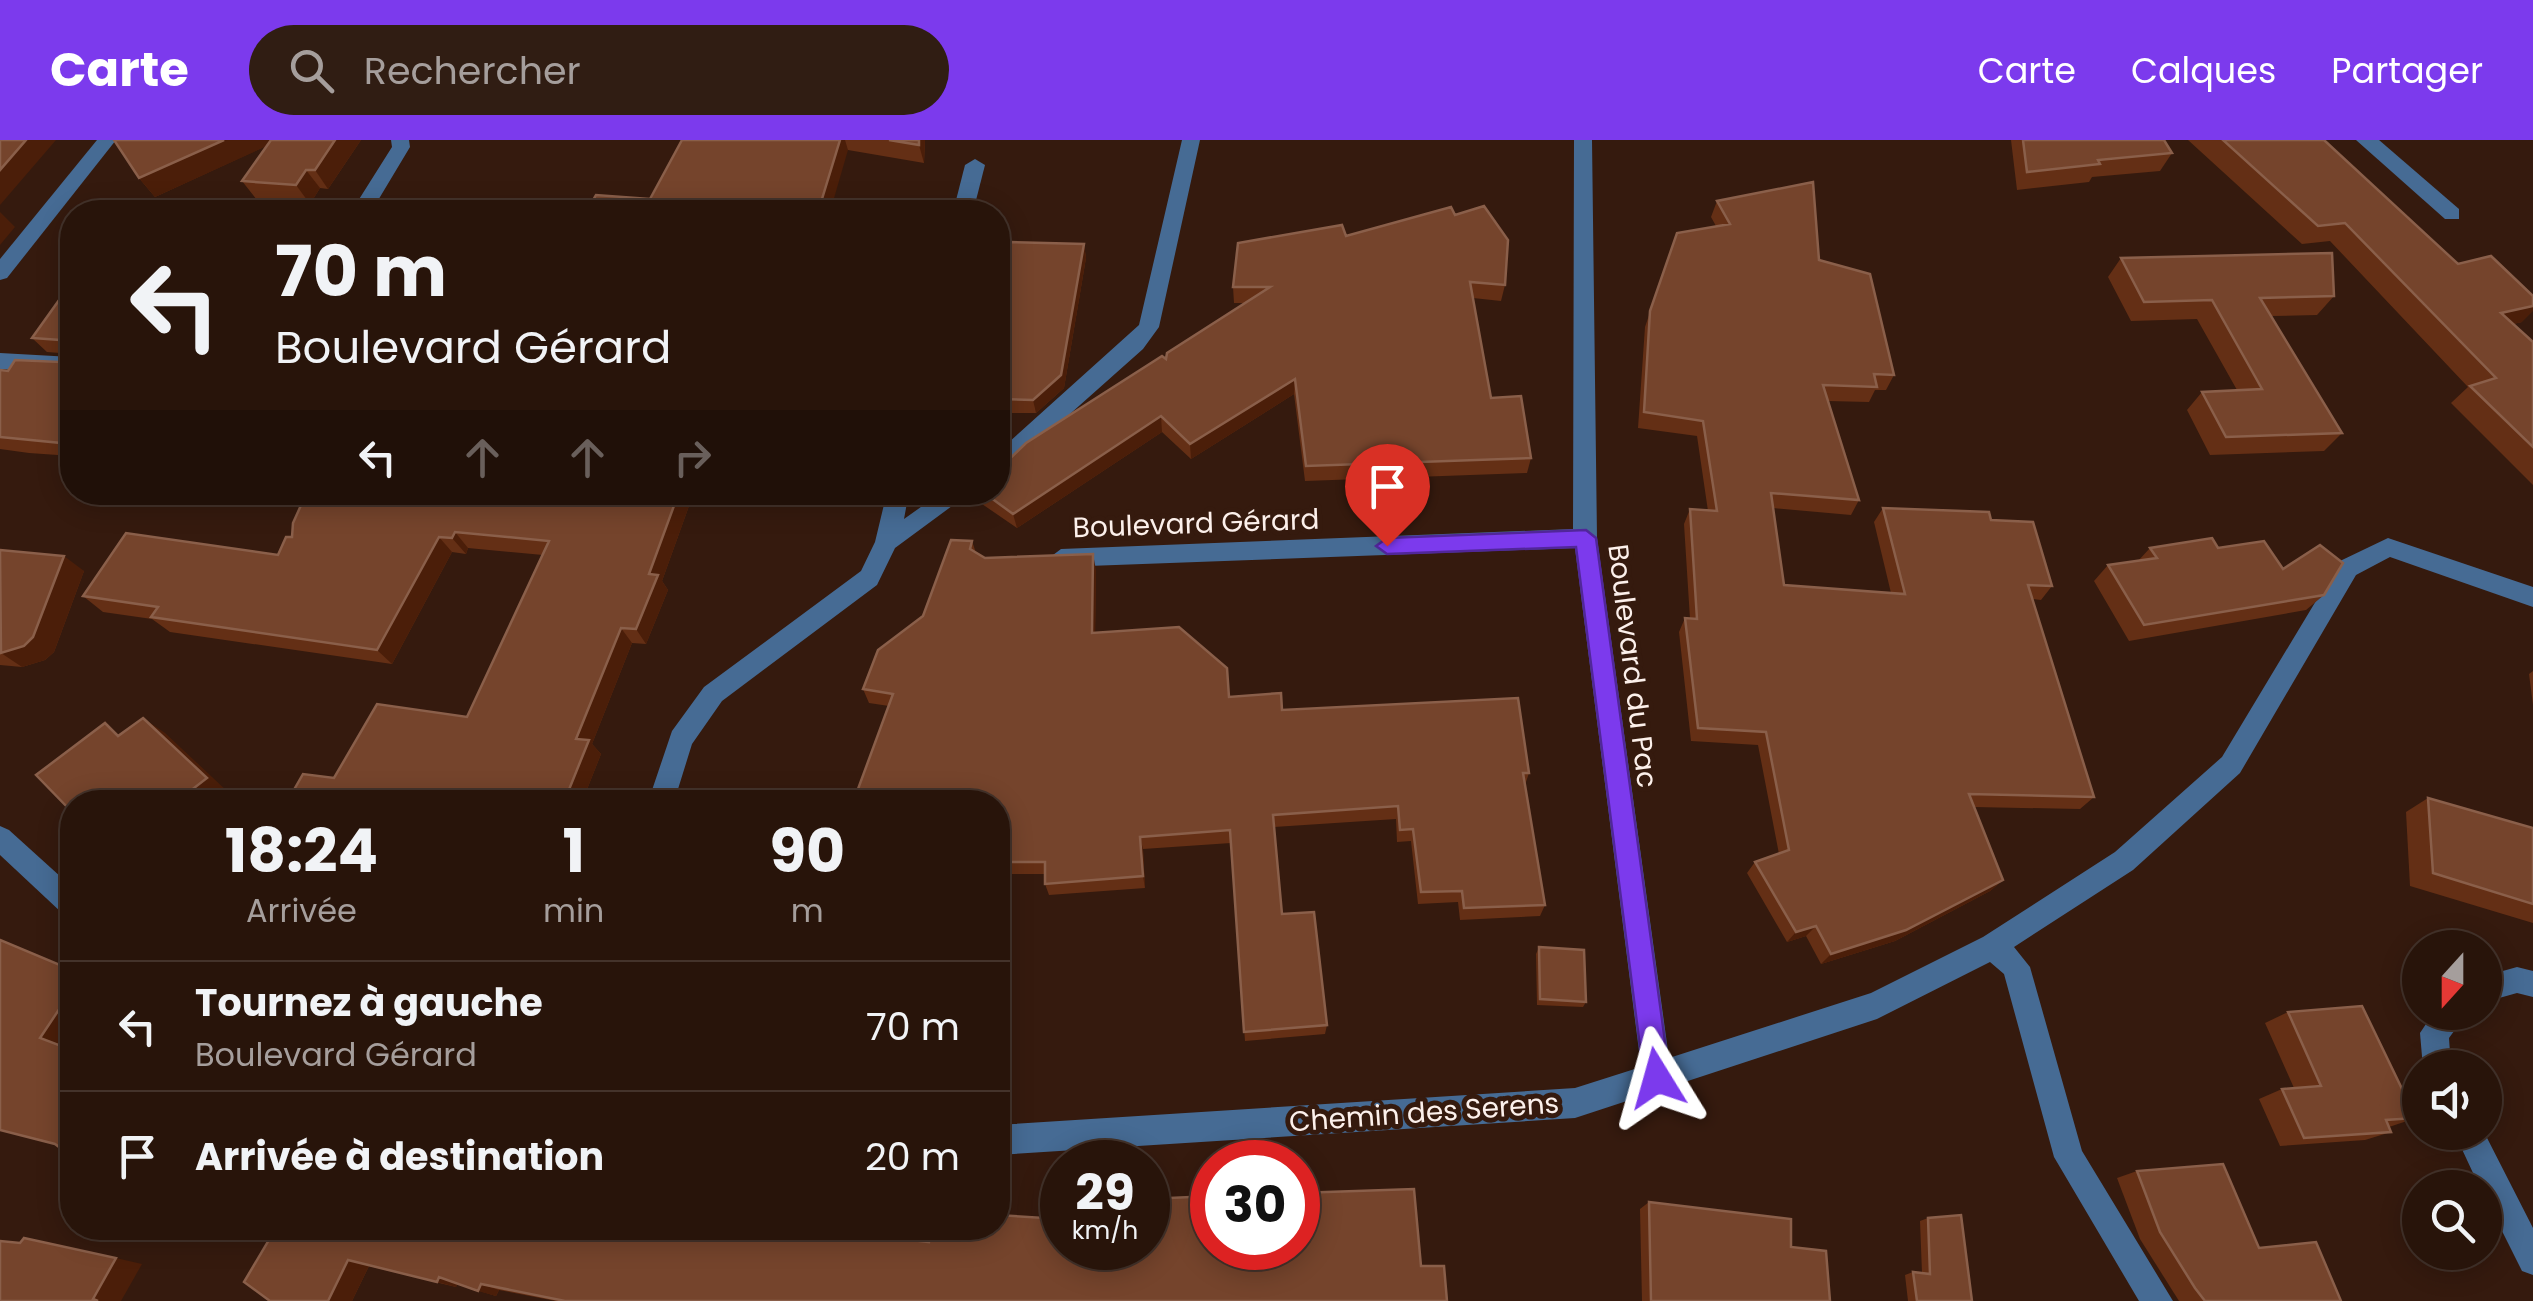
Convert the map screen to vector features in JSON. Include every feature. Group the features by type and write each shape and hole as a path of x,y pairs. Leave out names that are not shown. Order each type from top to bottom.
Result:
{"street":[{"path":"0,273 107,140"},
{"path":"368,200 401,148 400,140"},
{"path":"1010,454 1136,344 1149,327 1191,140"},
{"name":"Boulevard du Pac","path":"1583,140 1586,538 1657,1078"},
{"path":"2370,140 2365,141 2452,214"},
{"path":"966,200 975,166"},
{"path":"0,361 60,364"},
{"path":"665,790 681,738 713,694 869,578 887,542 895,505"},
{"path":"887,542 941,505"},
{"name":"Boulevard Gérard","path":"1029,560 1586,538"},
{"name":"Chemin des Serens","path":"1010,1139 1575,1103 1877,1005 1993,946 2124,861 2231,766 2348,568 2388,547 2533,597"},
{"path":"0,838 60,893"},
{"path":"1993,946 2016,967 2069,1157 2156,1301"},
{"path":"2502,985 2517,980 2533,984"},
{"path":"2477,1150 2533,1260"}],"building":[{"path":"0,140 26,140 0,170"},
{"path":"114,140 224,140 139,178"},
{"path":"271,140 335,140 315,170 306,170 296,185 242,181"},
{"path":"682,140 840,140 822,200 593,200 596,195 650,199"},
{"path":"889,140 919,140 919,145"},
{"path":"2023,140 2164,140 2172,153 2027,172"},
{"path":"2223,140 2324,140 2458,264 2491,256 2533,296 2533,306 2501,313 2533,342 2533,447 2470,386 2496,378 2345,223 2318,226"},
{"path":"1813,182 1819,260 1870,274 1894,375 1874,374 1877,387 1823,385 1859,500 1771,493 1784,585 1905,594 1883,508 1989,512 1991,520 2033,522 2052,586 2028,585 2094,797 1969,794 2003,880 1906,930 1831,954 1816,926 1796,932 1755,862 1789,850 1766,732 1698,728 1685,618 1697,619 1690,509 1717,511 1703,421 1644,412 1650,311 1677,233 1730,224 1717,201"},
{"path":"1484,206 1508,240 1505,285 1470,282 1491,398 1521,396 1531,458 1306,466 1295,379 1190,444 1161,416 1013,514 1001,505 1010,505 1010,458 1026,443 1162,356 1166,359 1167,353 1270,287 1233,287 1238,243 1342,225 1346,236 1451,207 1455,215"},
{"path":"1010,242 1084,244 1061,375 1033,400 1010,399"},
{"path":"2332,253 2334,296 2260,298 2342,433 2226,437 2202,392 2262,389 2212,300 2144,302 2121,258"},
{"path":"60,299 60,340 32,338"},
{"path":"15,360 60,362 60,443 0,437 0,370 8,371"},
{"path":"301,505 674,505 649,574 658,575 636,629 621,628 576,739 589,740 569,790 294,790 303,774 334,778 377,704 467,717 549,541 455,532 452,538 439,537 377,650 151,617 158,607 83,596 126,533 278,555 286,537 292,537"},
{"path":"2212,538 2218,548 2264,541 2283,569 2320,545 2343,563 2324,595 2144,625 2108,565 2157,558 2150,548"},
{"path":"951,540 972,541 970,549 985,558 1093,554 1092,633 1179,627 1227,668 1229,697 1281,693 1282,710 1518,698 1529,773 1523,773 1545,905 1464,908 1462,891 1421,892 1413,829 1400,830 1398,806 1273,815 1282,914 1314,912 1327,1025 1244,1032 1230,830 1140,837 1143,876 1045,884 1045,862 1010,862 1010,790 858,790 893,694 863,689 878,650 923,616"},
{"path":"0,550 64,556 33,637 24,646 1,653"},
{"path":"143,718 207,778 192,790 60,790 60,800 36,775 105,723 118,736"},
{"path":"2428,798 2533,828 2533,904 2433,873"},
{"path":"0,940 60,965 60,1008 40,1038 60,1046 60,1148 0,1130"},
{"path":"1539,947 1584,950 1586,1002 1540,999"},
{"path":"2362,1006 2402,1089 2402,1119 2386,1120 2391,1132 2304,1138 2282,1089 2321,1086 2288,1012"},
{"path":"2223,1164 2259,1248 2316,1242 2341,1301 2205,1301 2160,1232 2137,1171"},
{"path":"1414,1189 1421,1266 1444,1266 1447,1301 565,1301 481,1284 478,1291 439,1277 437,1282 348,1260 328,1301 270,1301 244,1282 269,1240 1010,1240 1010,1216 1040,1218 1040,1270 1170,1270 1170,1198 1190,1197 1190,1270 1320,1270 1320,1192"},
{"path":"1649,1202 1791,1219 1791,1247 1826,1251 1830,1301 1651,1301"},
{"path":"1961,1215 1972,1301 1917,1301 1913,1272 1930,1274 1928,1218"},
{"path":"24,1238 116,1258 93,1299 98,1301 0,1301 0,1241 20,1243"}],"route":[{"path":"1387,546 1586,538 1657,1078"}]}
